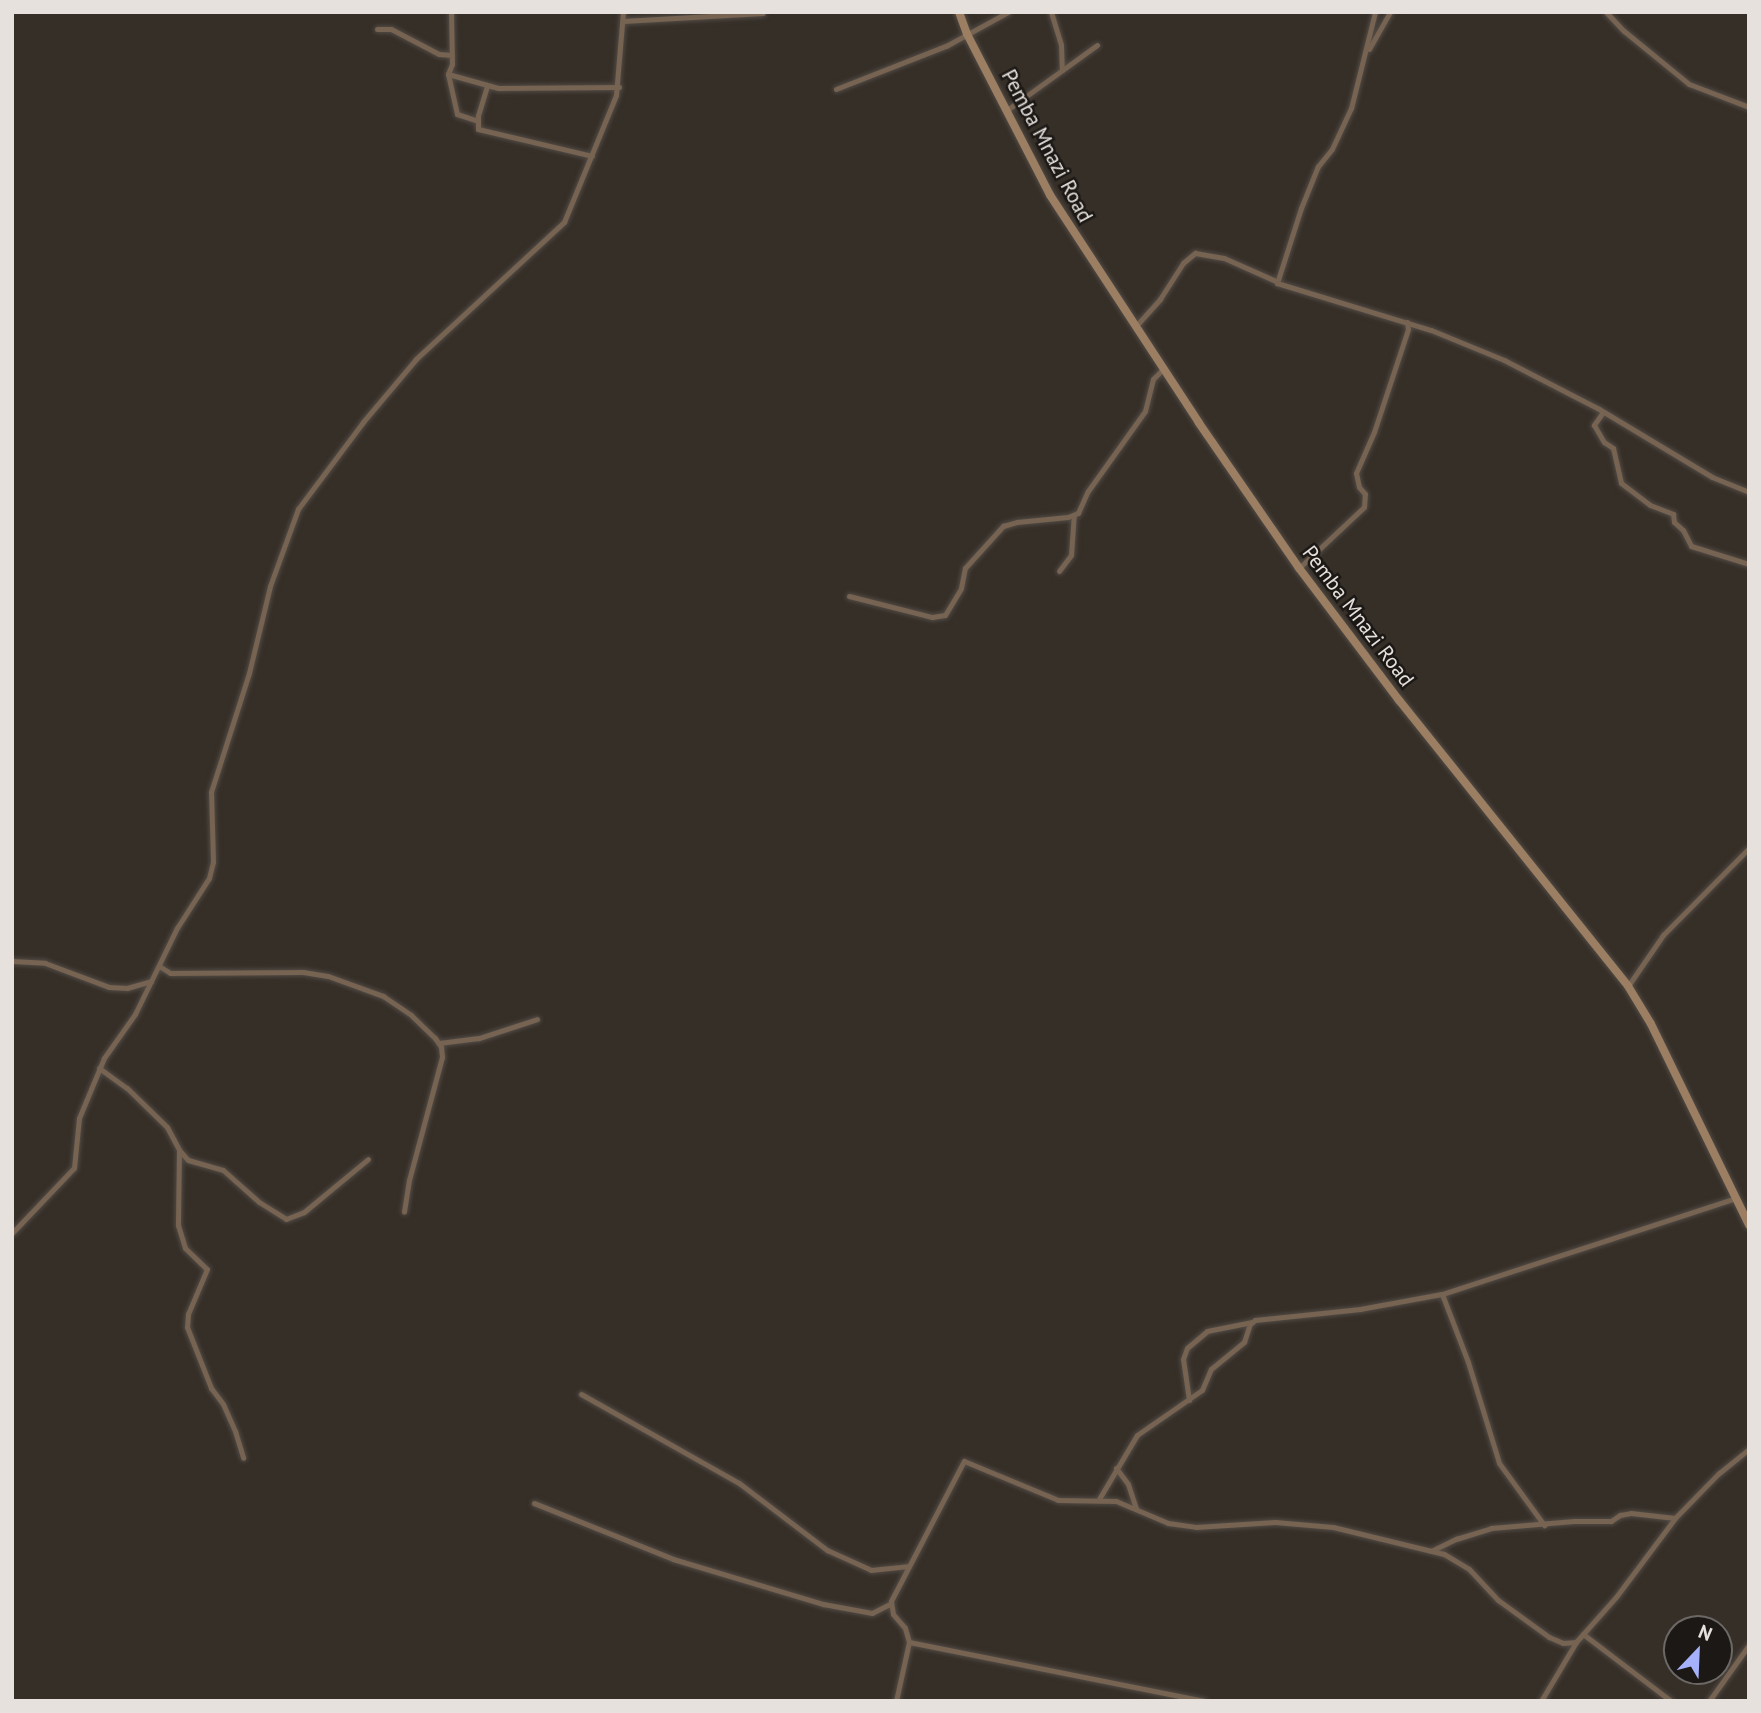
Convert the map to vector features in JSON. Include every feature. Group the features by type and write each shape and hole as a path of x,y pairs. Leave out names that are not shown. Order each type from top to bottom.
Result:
{"main road":[{"name":"Pemba Mnazi Road","path":"959,12 967,34 1050,195 1135,327 1299,568 1399,700 1628,986 1651,1024 1749,1225"}],"street":[{"path":"452,12 452,55 448,74 457,114 478,121"},
{"path":"12,1233 74,1168 79,1118 99,1068 135,1014 177,928 209,878 213,862 211,792 252,662 270,586 298,509 363,422 416,359 564,222 619,87 623,12"},
{"path":"836,89 921,57 1008,12"},
{"path":"1052,12 1061,45 1062,70"},
{"path":"1276,281 1318,166 1332,149 1351,108 1375,12"},
{"path":"1367,51 1390,12"},
{"path":"1606,12 1635,40 1689,83 1749,107"},
{"path":"623,21 762,13"},
{"path":"377,29 391,29 439,54 452,55"},
{"path":"1007,110 1097,45"},
{"path":"448,74 487,86 513,89 619,87"},
{"path":"487,86 478,129 592,156"},
{"path":"1135,327 1160,299 1183,263 1195,253 1224,258 1276,281 1283,287 1340,300 1407,322 1504,360 1603,412 1712,477 1749,492"},
{"path":"1299,568 1364,507 1365,494 1359,487 1356,473 1374,432 1408,329 1407,322"},
{"path":"1059,571 1070,555 1074,516 1143,415 1153,379 1164,368"},
{"path":"1603,412 1594,425 1604,442 1614,448 1622,483 1650,505 1673,513 1674,522 1683,530 1691,546 1749,564"},
{"path":"849,596 932,617 942,617 957,596 965,568 1000,529 1017,522 1074,516"},
{"path":"1628,986 1663,935 1748,849"},
{"path":"12,961 45,964 109,987 127,988 151,981"},
{"path":"159,965 170,973 303,972 328,976 383,996 411,1015 439,1043 442,1056 409,1180 404,1212"},
{"path":"439,1043 479,1038 537,1019"},
{"path":"99,1068 127,1088 167,1127 179,1150 195,1163 223,1170 269,1210 289,1220 304,1212 368,1159"},
{"path":"179,1150 178,1225 185,1248 207,1269 188,1314 187,1328 211,1388 226,1411 243,1458"},
{"path":"1189,1400 1183,1359 1187,1348 1207,1331 1442,1294 1735,1198"},
{"path":"1442,1294 1461,1341 1499,1463 1544,1525"},
{"path":"1098,1499 1137,1435 1205,1387 1215,1365 1244,1342 1252,1322"},
{"path":"582,1394 748,1489 827,1550 871,1570 908,1566"},
{"path":"1541,1701 1576,1642 1675,1518 1718,1474 1749,1449"},
{"path":"534,1503 673,1559 823,1604 872,1613 890,1604 964,1461 1058,1500 1116,1501 1168,1523 1196,1527 1263,1522 1333,1527 1431,1551 1456,1559 1498,1600 1549,1637 1563,1643 1576,1642"},
{"path":"1116,1468 1128,1484 1136,1509"},
{"path":"1431,1551 1468,1534 1491,1528 1574,1521 1611,1521 1620,1515 1631,1513 1675,1518"},
{"path":"890,1604 893,1614 907,1631 909,1642 897,1701"},
{"path":"1583,1634 1671,1701"},
{"path":"909,1642 1204,1701"},
{"path":"1709,1701 1749,1645"}]}
